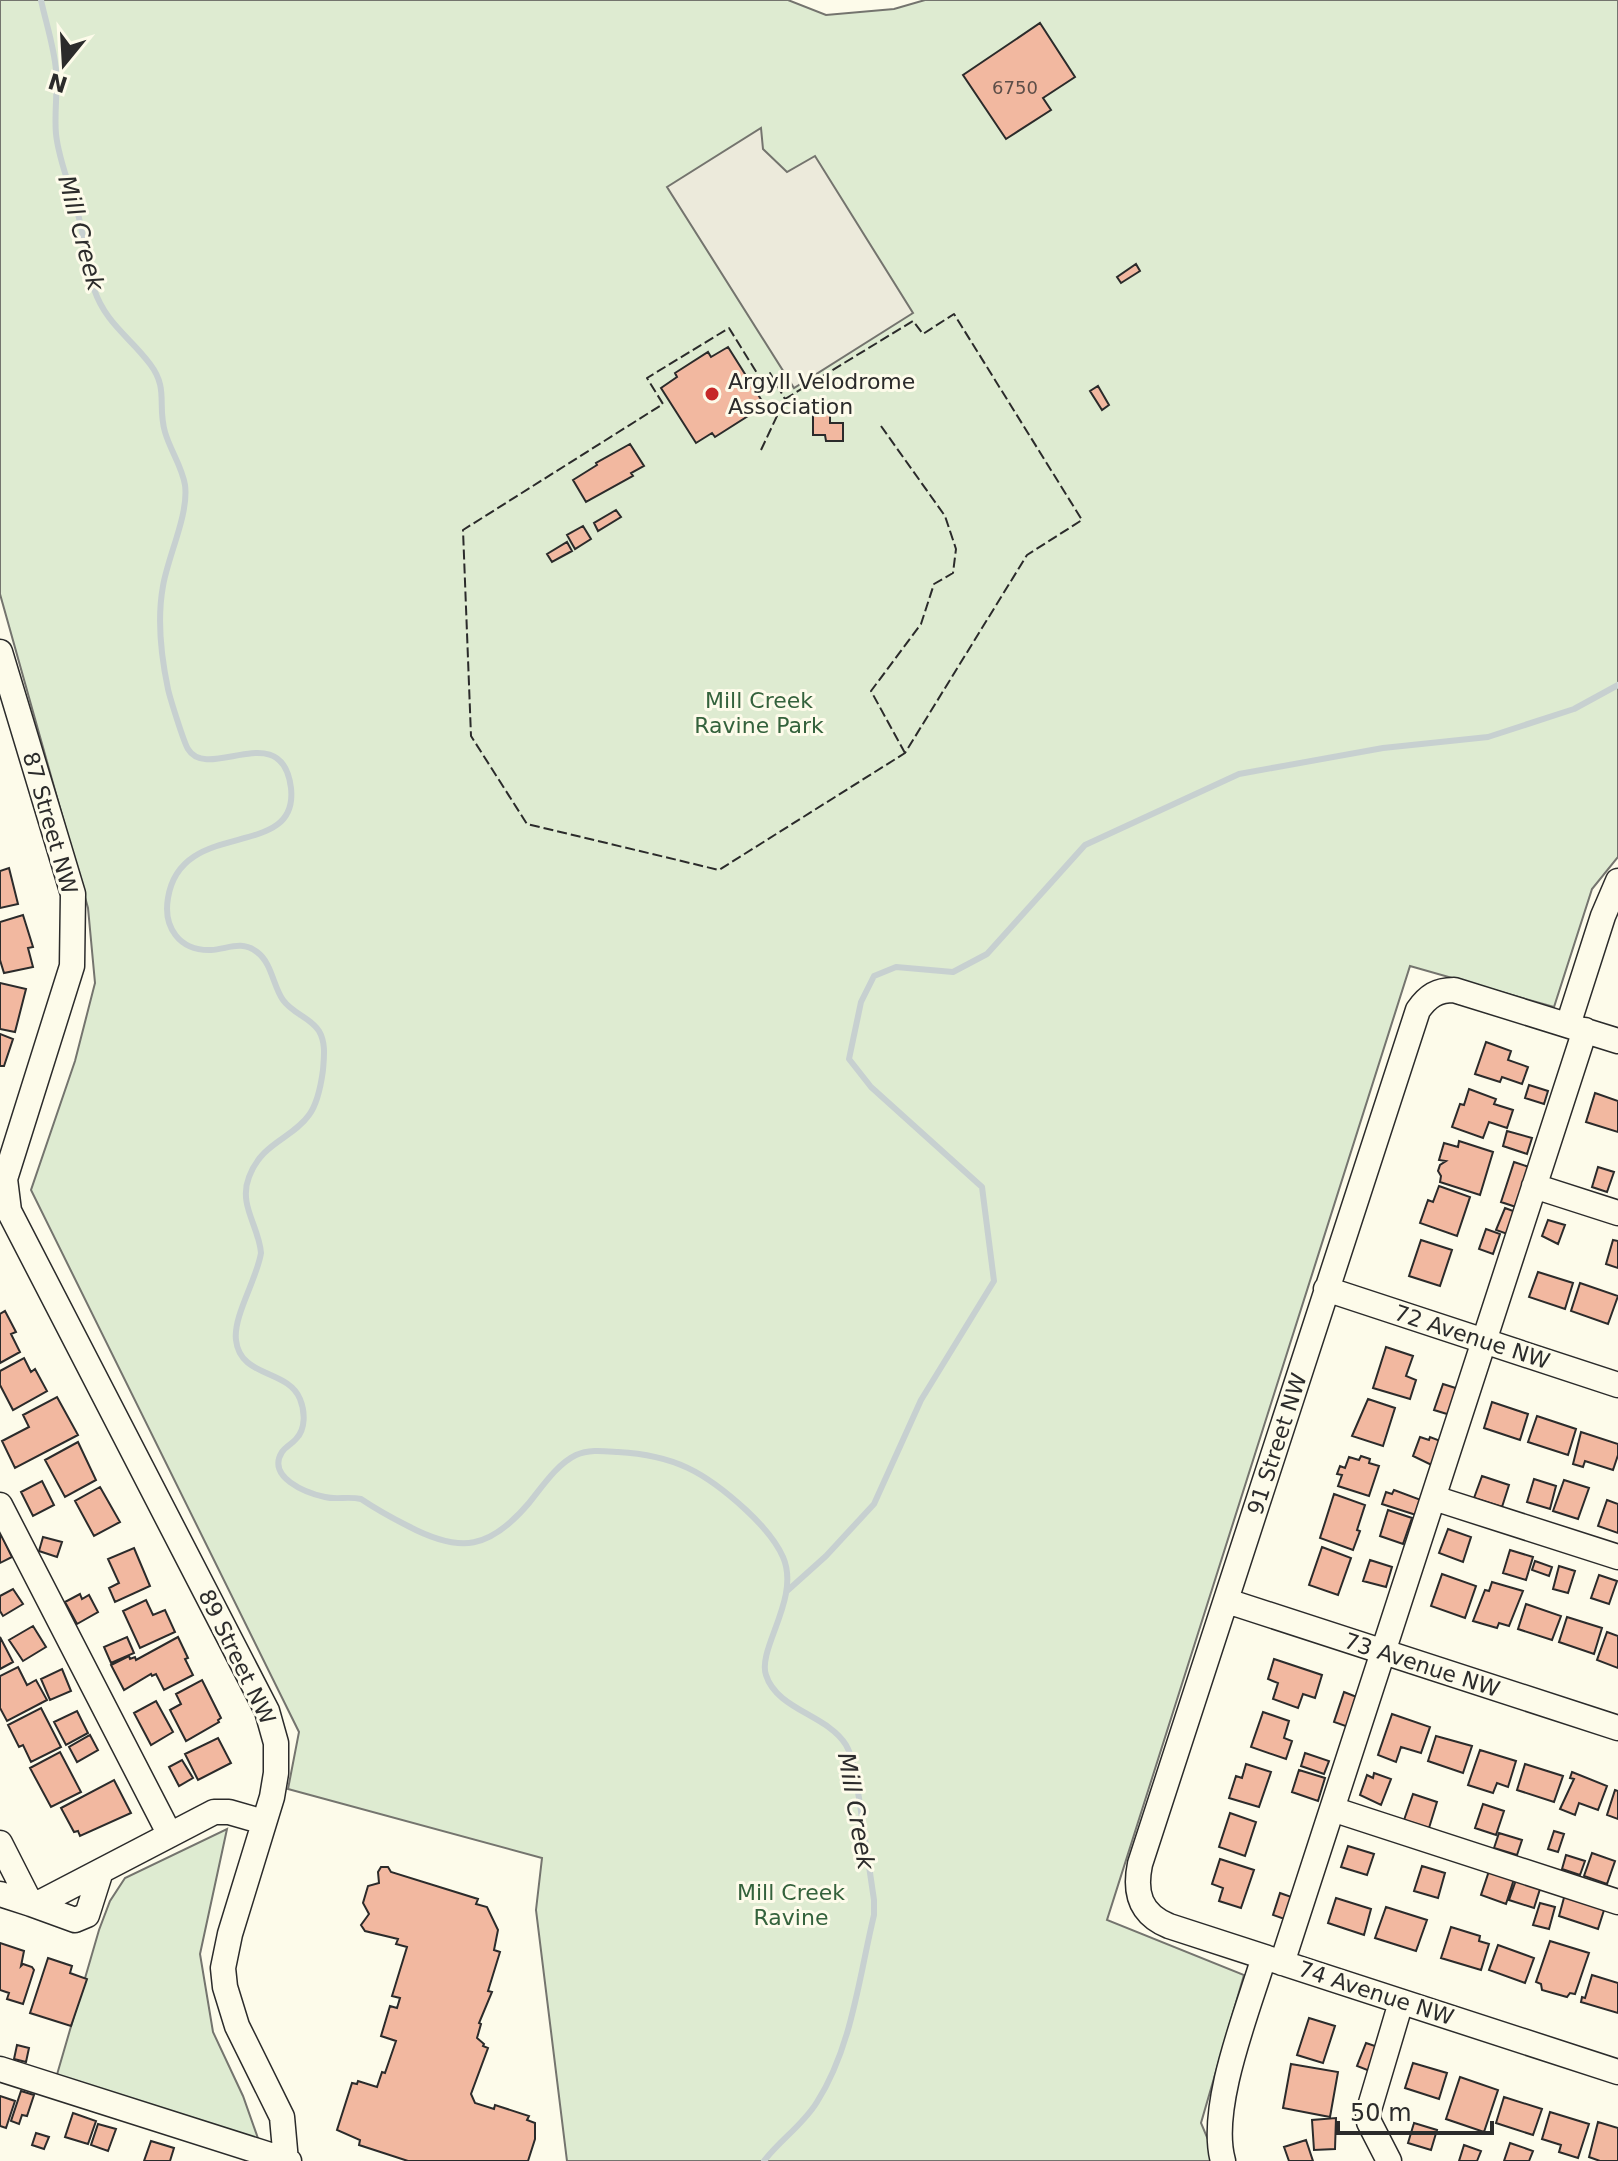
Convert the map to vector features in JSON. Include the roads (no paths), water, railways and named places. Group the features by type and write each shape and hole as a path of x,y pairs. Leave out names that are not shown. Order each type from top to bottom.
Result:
{"street":[{"name":"87 Street NW","path":"0,652 73,894 72,966 3,1178"},
{"path":"1223,2161 1220,2141 1224,2094 1332,1809 1434,1498 1534,1186 1603,916 1618,881"},
{"name":"91 Street NW","path":"1141,1904 1137,1885 1140,1864 1414,1019 1424,1002 1437,992 1454,990 1576,1028"},
{"path":"1576,1028 1618,1041"},
{"name":"89 Street NW","path":"3,1178 9,1211 267,1711 277,1758 272,1797 230,1934 223,1968 225,1987 237,2026 282,2117 287,2161"},
{"path":"1534,1186 1618,1213"},
{"name":"72 Avenue NW","path":"1326,1289 1618,1385"},
{"path":"1434,1498 1618,1557"},
{"path":"0,1505 170,1835"},
{"name":"73 Avenue NW","path":"1227,1601 1618,1728"},
{"path":"1332,1809 1618,1902"},
{"path":"31,1904 58,1895 204,1816 223,1811 264,1822"},
{"path":"0,1843 31,1904"},
{"path":"0,1894 62,1917 81,1919 90,1909 101,1871"},
{"name":"74 Avenue NW","path":"1141,1904 1151,1917 1161,1923 1618,2072"},
{"path":"1389,2161 1369,2122 1368,2113 1401,2002"},
{"path":"0,2069 287,2161"}],"waterway":[{"name":"Mill Creek","path":"41,0 56,70 58,145 79,218 91,280 105,312 156,373 161,389 165,432 185,485 184,509 166,574 160,611 163,664 177,720 188,749 198,757 211,759 260,753 274,756 285,767 291,788 289,811 277,825 194,857 177,873 168,898 168,918 182,942 200,949 245,946 257,952 266,962 283,1000 315,1026 324,1045 321,1082 312,1110 302,1123 261,1156 246,1187 247,1206 261,1253 238,1320 236,1340 239,1352 255,1367 286,1382 300,1399 303,1425 299,1435 278,1461 279,1469 290,1482 329,1498 361,1499 427,1535 459,1543 488,1538 515,1518 562,1464 581,1453 602,1451 656,1457 688,1468 731,1497 776,1544 787,1573 787,1589 767,1651 766,1675 781,1696 827,1726 849,1751 859,1798 874,1915 853,2011 829,2081 811,2110 764,2161"},
{"path":"787,1591 826,1556 874,1504 921,1400 994,1281 982,1187 871,1087 849,1059 861,1002 874,976 896,967 953,972 987,954 1085,845 1239,774 1383,748 1488,737 1574,709 1618,685"}],"place":[{"name":"Argyll Velodrome Association","path":"712,394"}],"park label":[{"name":"Mill Creek Ravine Park","path":"759,712"},
{"name":"Mill Creek Ravine","path":"791,1904"}]}
